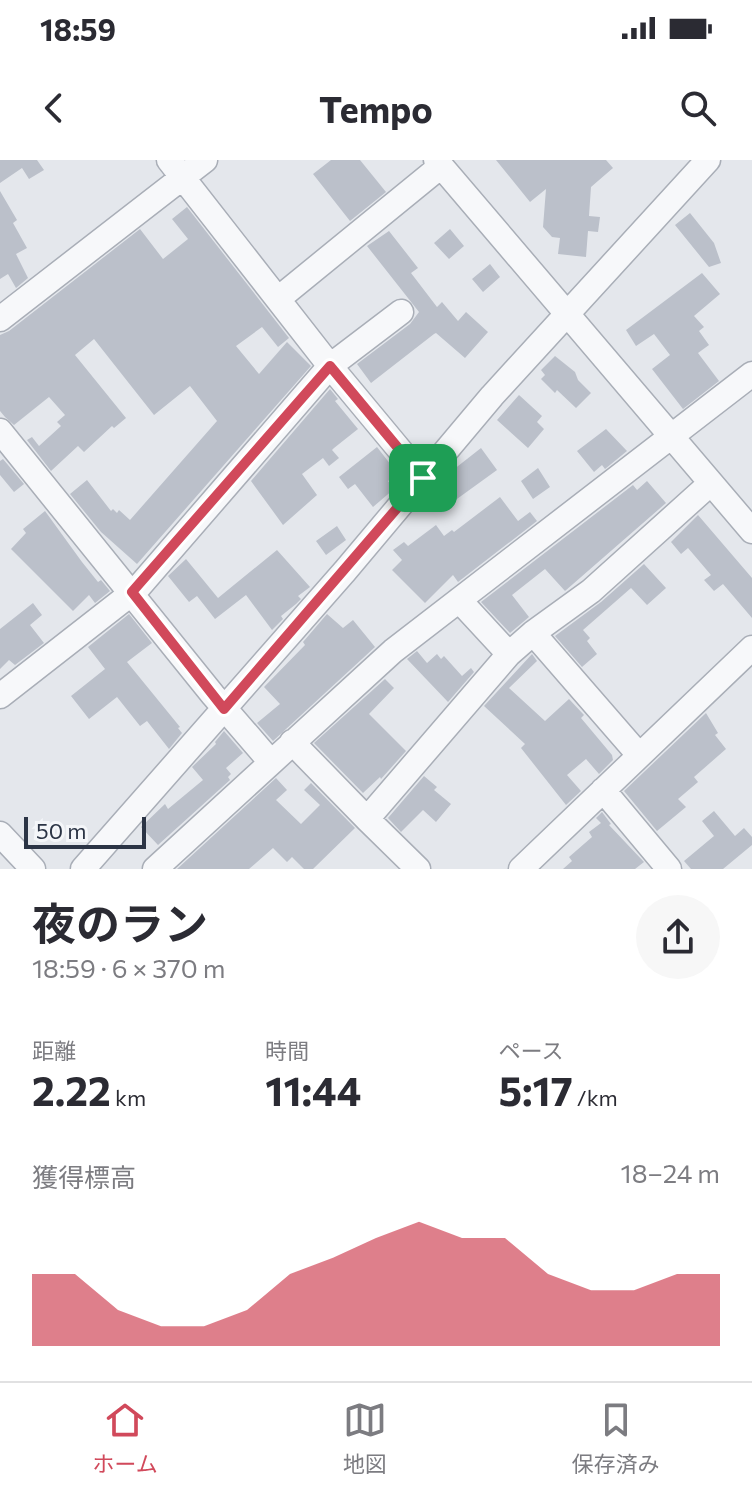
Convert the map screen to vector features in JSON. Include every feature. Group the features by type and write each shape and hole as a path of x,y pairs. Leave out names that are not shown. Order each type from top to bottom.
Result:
{"street":[{"path":"0,319 175,169 205,160"},
{"path":"83,869 492,396 708,160"},
{"path":"278,299 445,164 567,314 752,531"},
{"path":"175,169 330,366 423,478"},
{"path":"0,696 132,592 330,366 401,312"},
{"path":"155,869 393,651 752,374"},
{"path":"0,431 224,709 270,761"},
{"path":"367,819 509,654 591,591 711,483"},
{"path":"459,600 509,654"},
{"path":"533,633 639,755"},
{"path":"521,869 752,648"},
{"path":"292,742 418,869"},
{"path":"603,790 669,869"},
{"path":"0,834 33,869"}],"building":[{"path":"0,160 37,160 44,170 29,179 22,168 0,183"},
{"path":"331,160 360,160 386,192 350,221 313,174"},
{"path":"496,160 606,160 613,168 591,187 589,216 600,217 598,232 588,231 586,257 558,254 560,238 552,237 543,227 546,189 530,202"},
{"path":"0,191 17,220 13,223 27,248 16,254 28,278 16,288 8,274 0,279"},
{"path":"187,207 289,338 278,347 262,327 236,346 259,374 287,342 311,366 137,564 101,532 70,494 87,480 111,511 113,509 117,513 119,510 130,520 217,421 190,386 154,415 94,339 75,355 126,418 114,428 112,426 84,452 78,446 51,471 27,440 32,437 39,446 61,426 57,422 65,415 49,397 14,425 0,411 0,335 140,229 163,259 188,239 172,219"},
{"path":"690,213 714,243 721,263 709,267 675,225"},
{"path":"450,229 464,246 449,259 434,243"},
{"path":"389,231 418,268 411,273 437,307 442,302 458,321 466,312 488,332 465,358 436,333 371,383 357,364 410,324 419,312 367,246"},
{"path":"490,264 500,277 483,292 472,279"},
{"path":"702,273 720,294 694,316 704,327 699,331 709,345 698,353 719,381 683,409 652,369 670,355 654,334 636,346 626,330"},
{"path":"555,356 575,372 578,380 591,393 576,408 541,379 545,375 541,370"},
{"path":"330,389 338,399 335,401 358,429 332,450 339,458 329,466 323,458 302,474 317,495 283,525 251,481"},
{"path":"519,395 542,416 537,422 544,429 528,448 497,420"},
{"path":"606,429 627,451 605,469 602,465 594,472 577,451"},
{"path":"377,447 398,474 388,481 394,489 373,507 355,484 348,489 339,477"},
{"path":"481,448 497,470 450,504 438,490 457,476 453,470"},
{"path":"3,459 24,484 14,492 0,475 0,461"},
{"path":"538,468 550,487 533,499 521,481"},
{"path":"647,481 666,503 565,591 545,569 512,595 529,617 510,633 481,602 633,485 637,490"},
{"path":"500,497 518,521 530,512 537,521 458,582 453,575 425,603 392,570 402,560 393,550 404,542 408,546 436,525 444,536 452,530 454,532"},
{"path":"45,511 98,582 101,580 110,591 95,603 89,595 73,611 11,549 26,533 23,529"},
{"path":"698,515 752,578 752,618 723,584 714,591 704,580 711,575 688,548 681,554 671,542"},
{"path":"337,526 346,540 326,555 316,541"},
{"path":"277,550 310,587 298,596 301,599 281,616 283,619 272,630 246,595 215,619 197,596 189,602 168,576 186,559 218,598"},
{"path":"644,564 666,588 647,605 631,588 583,630 597,654 582,667 555,636 601,602"},
{"path":"33,603 42,615 30,625 44,643 15,665 9,660 0,669 0,629"},
{"path":"129,614 152,643 127,662 182,733 169,749 147,721 140,726 117,697 89,719 71,696 105,669 88,647"},
{"path":"327,614 343,628 353,620 375,647 273,741 257,723 280,704 264,687 305,645 303,642"},
{"path":"417,651 427,663 437,654 441,659 444,656 462,676 471,668 474,672 448,702 407,659"},
{"path":"532,654 537,661 509,688 545,721 569,699 612,755 613,760 599,774 586,759 567,775 581,791 566,805 521,748 525,744 484,706"},
{"path":"385,679 394,688 369,714 406,751 381,779 363,793 314,743"},
{"path":"706,713 718,733 715,735 726,749 694,777 698,782 678,799 686,807 657,831 624,791"},
{"path":"224,731 243,753 226,768 231,774 228,777 230,780 158,845 141,827 165,804 168,809 203,780 192,767 216,744"},
{"path":"424,776 437,787 434,790 451,804 436,822 423,810 401,832 388,818"},
{"path":"276,778 287,790 276,800 301,824 320,805 304,790 311,783 355,828 313,869 304,869 292,857 287,862 273,848 249,869 177,869"},
{"path":"714,811 735,836 744,828 752,837 752,845 723,869 691,869 684,861 714,836 702,821"},
{"path":"602,812 609,825 644,862 635,869 563,869 572,861 569,857 592,837 589,832 601,823 596,818"}],"route":[{"path":"330,366 423,478 224,709 132,592 330,366"}]}
